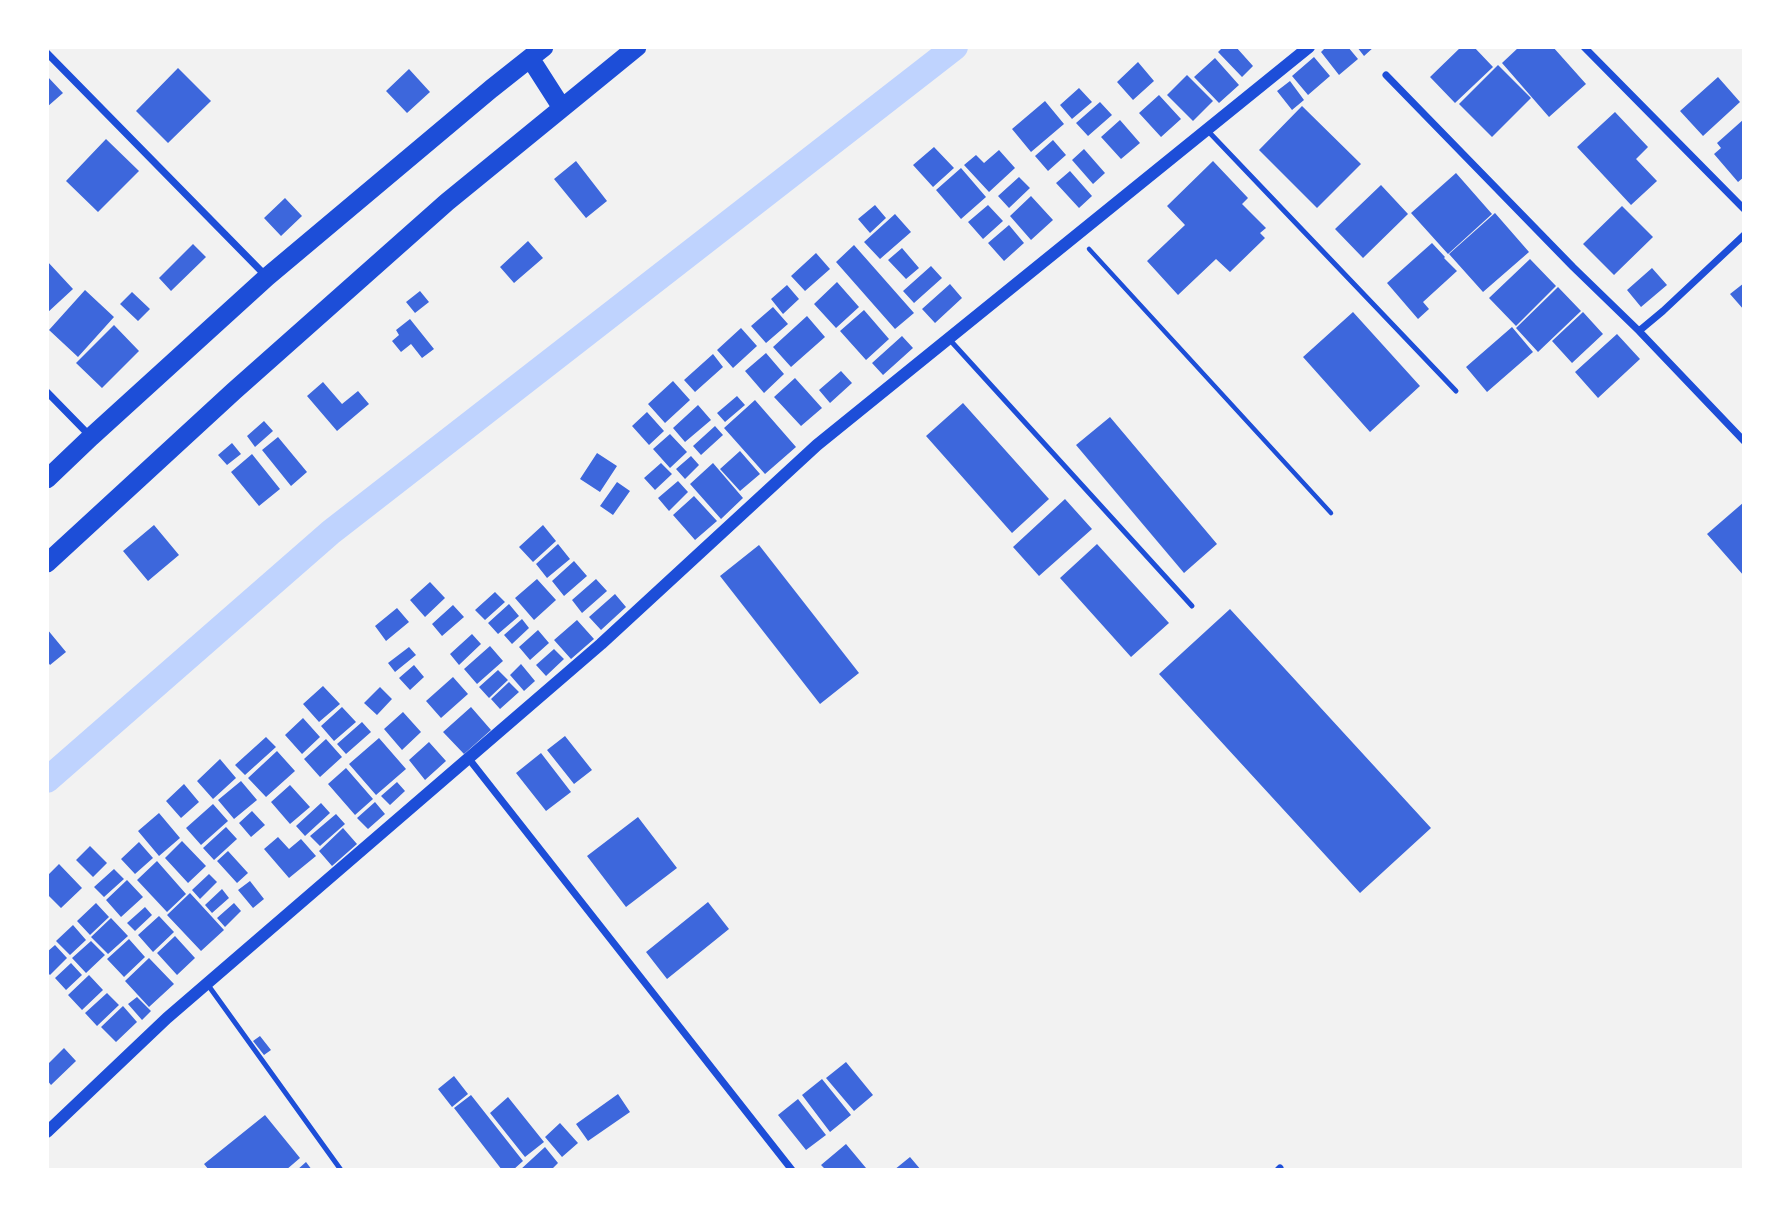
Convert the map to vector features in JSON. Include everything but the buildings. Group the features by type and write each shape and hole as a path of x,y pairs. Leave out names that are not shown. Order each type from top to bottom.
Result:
{"highway":[{"path":"47,563 244,382 447,202 636,47"},
{"path":"47,479 267,277 537,52 562,108"}],"street":[{"path":"47,1132 167,1018 601,645 817,445 1309,47"},
{"path":"1584,47 1744,209"},
{"path":"47,53 267,277"},
{"path":"1386,75 1744,441"},
{"path":"1639,331 1744,235"},
{"path":"47,392 91,437"},
{"path":"469,759 792,1170"}],"lane":[{"path":"1207,129 1457,391"},
{"path":"949,339 1192,606"},
{"path":"207,983 341,1170"}],"path":[{"path":"1076,235 1331,513"}],"waterway":[{"path":"47,780 331,532 955,47"}]}
